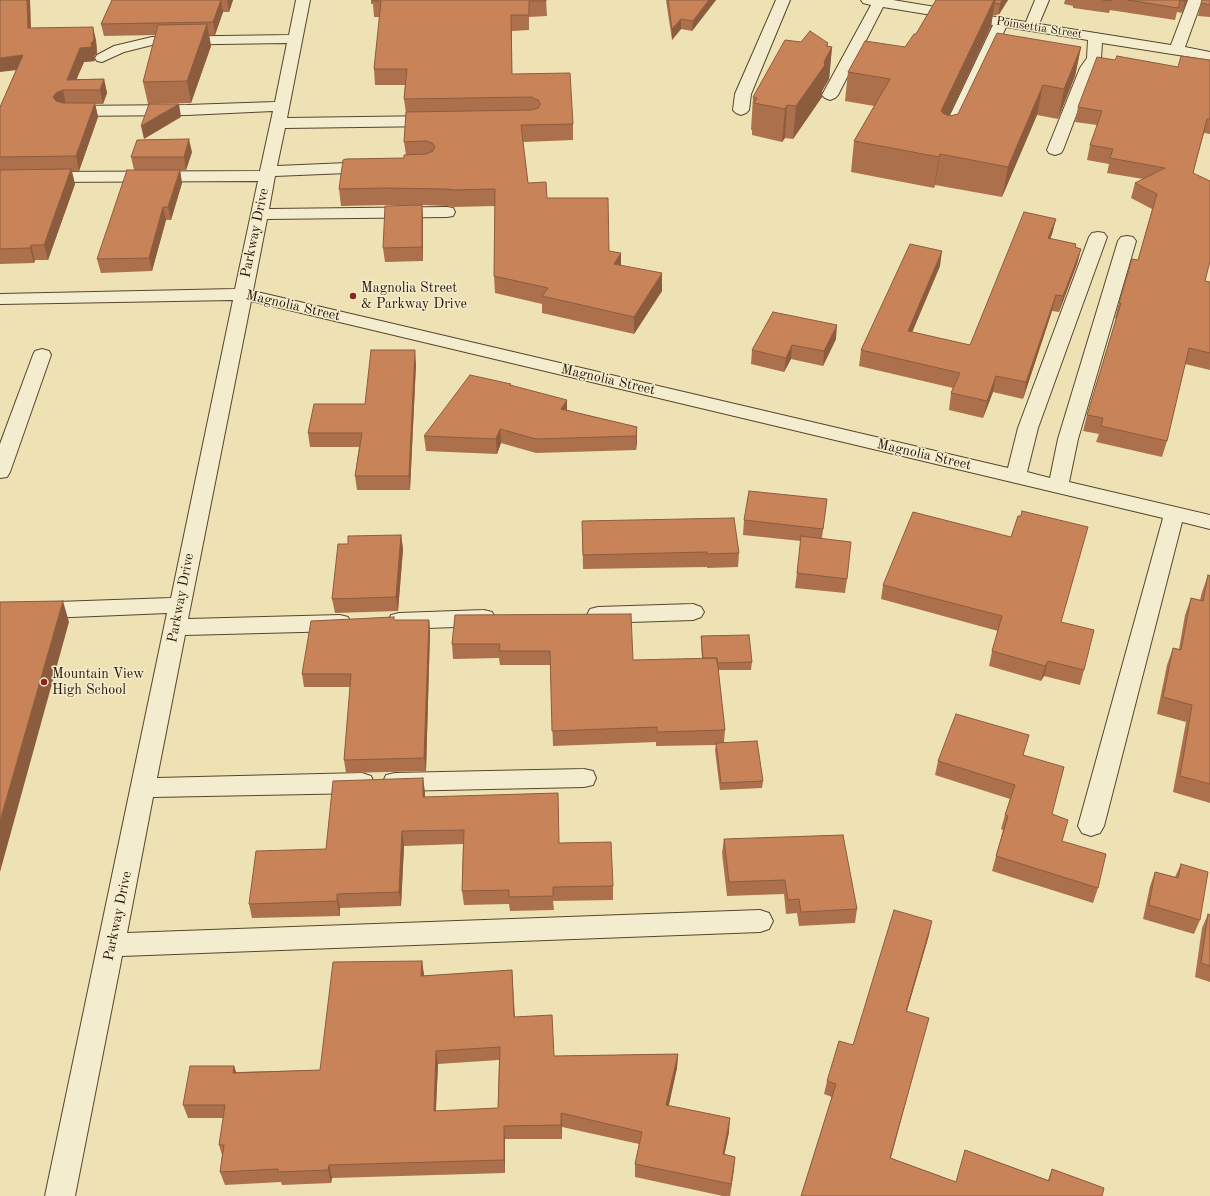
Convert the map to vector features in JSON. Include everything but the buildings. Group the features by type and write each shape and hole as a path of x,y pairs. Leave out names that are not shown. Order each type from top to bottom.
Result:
{"street":[{"name":"Parkway Drive","path":"60,1196 303,0"},
{"path":"741,110 743,94 784,0"},
{"path":"1030,27 1042,0"},
{"path":"1176,50 1195,0"},
{"path":"830,95 873,1"},
{"name":"Poinsettia Street","path":"873,1 949,6 1001,22 1210,56"},
{"path":"946,140 1001,22"},
{"path":"1056,150 1087,68 1094,58 1095,37"},
{"path":"102,58 119,49 152,41 295,39"},
{"path":"66,111 187,110 282,106"},
{"path":"278,123 452,121"},
{"path":"24,178 268,174 387,166"},
{"path":"260,214 447,212"},
{"path":"1016,477 1028,428 1098,237"},
{"path":"1058,487 1068,439 1127,241"},
{"name":"Magnolia Street","path":"0,299 243,294 1210,522"},
{"path":"0,472 42,355"},
{"path":"1091,826 1174,514"},
{"path":"0,612 359,622"},
{"path":"582,615 693,612"},
{"path":"383,621 502,618"},
{"path":"144,788 584,778"},
{"path":"112,945 760,921"}],"place":[{"name":"Magnolia Street & Parkway Drive","path":"353,296"},
{"name":"Mountain View High School","path":"44,682"}]}
